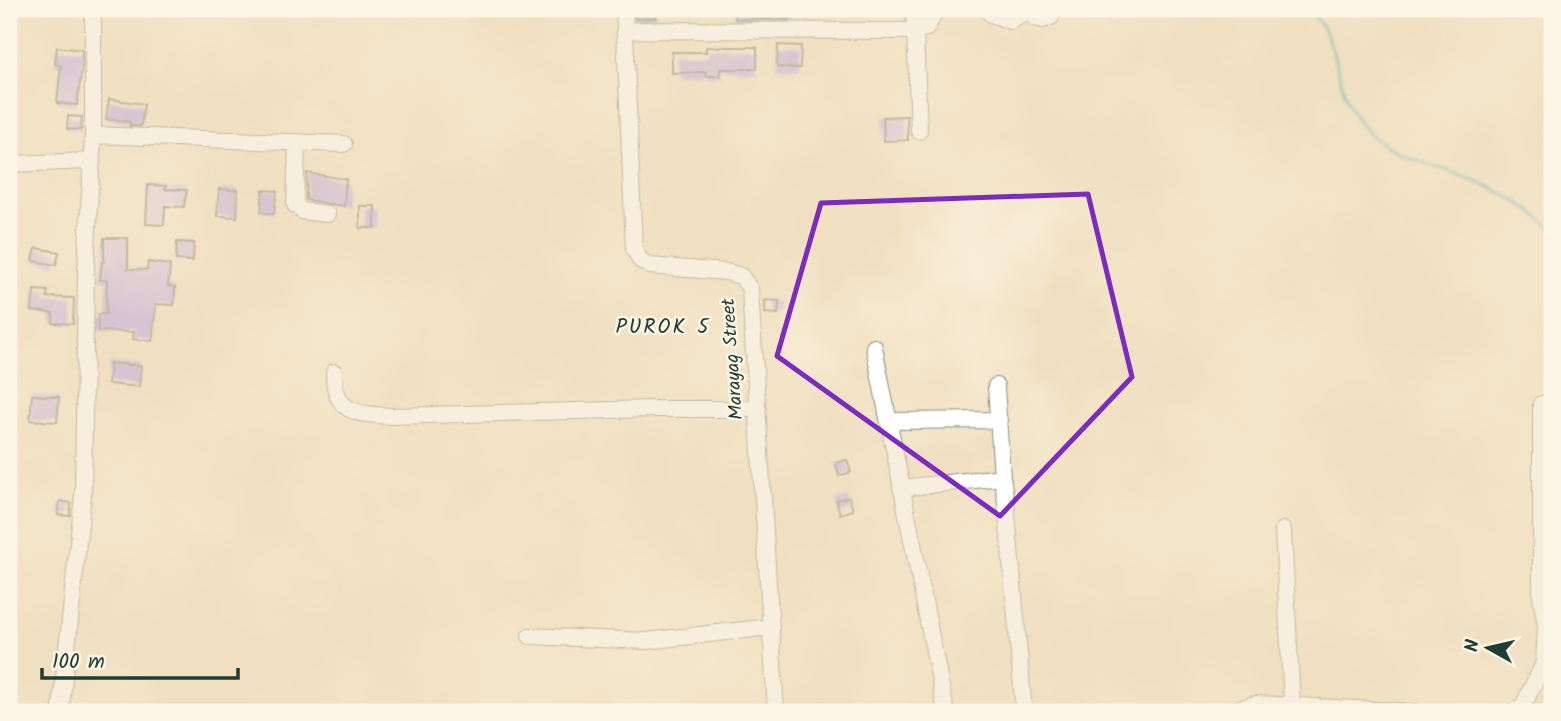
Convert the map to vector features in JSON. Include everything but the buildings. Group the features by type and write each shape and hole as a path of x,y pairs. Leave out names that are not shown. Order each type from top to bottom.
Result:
{"street":[{"path":"61,706 83,495 86,269 93,135 93,9"},
{"name":"Marayag Street","path":"624,9 634,248 640,260 650,266 726,272 741,276 750,289 776,712"},
{"path":"914,9 919,131"},
{"path":"626,30 915,31 927,28 936,9"},
{"path":"986,9 991,14 1010,21 1030,10 1035,18 1044,20 1051,17 1055,9"},
{"path":"93,135 344,144"},
{"path":"297,142 295,205 302,211 327,214"},
{"path":"9,164 92,161"},
{"path":"874,347 946,712"},
{"path":"334,372 334,387 342,405 360,414 393,416 758,409"},
{"path":"996,386 1024,712"},
{"path":"1512,712 1523,706 1544,663 1546,626 1541,597 1541,404"},
{"path":"888,421 999,420"},
{"path":"901,488 1002,477"},
{"path":"1283,530 1292,705"},
{"path":"530,636 646,641 771,628"},
{"path":"1236,712 1255,704 1416,712"}],"highlighted area":[{"path":"1088,194 1132,377 1000,516 777,356 821,203"}],"waterway":[{"path":"1307,9 1319,22 1327,37 1350,107 1359,123 1372,136 1403,155 1498,191 1521,204 1552,229"}],"district":[{"name":"PUROK 5","path":"663,327"}]}
